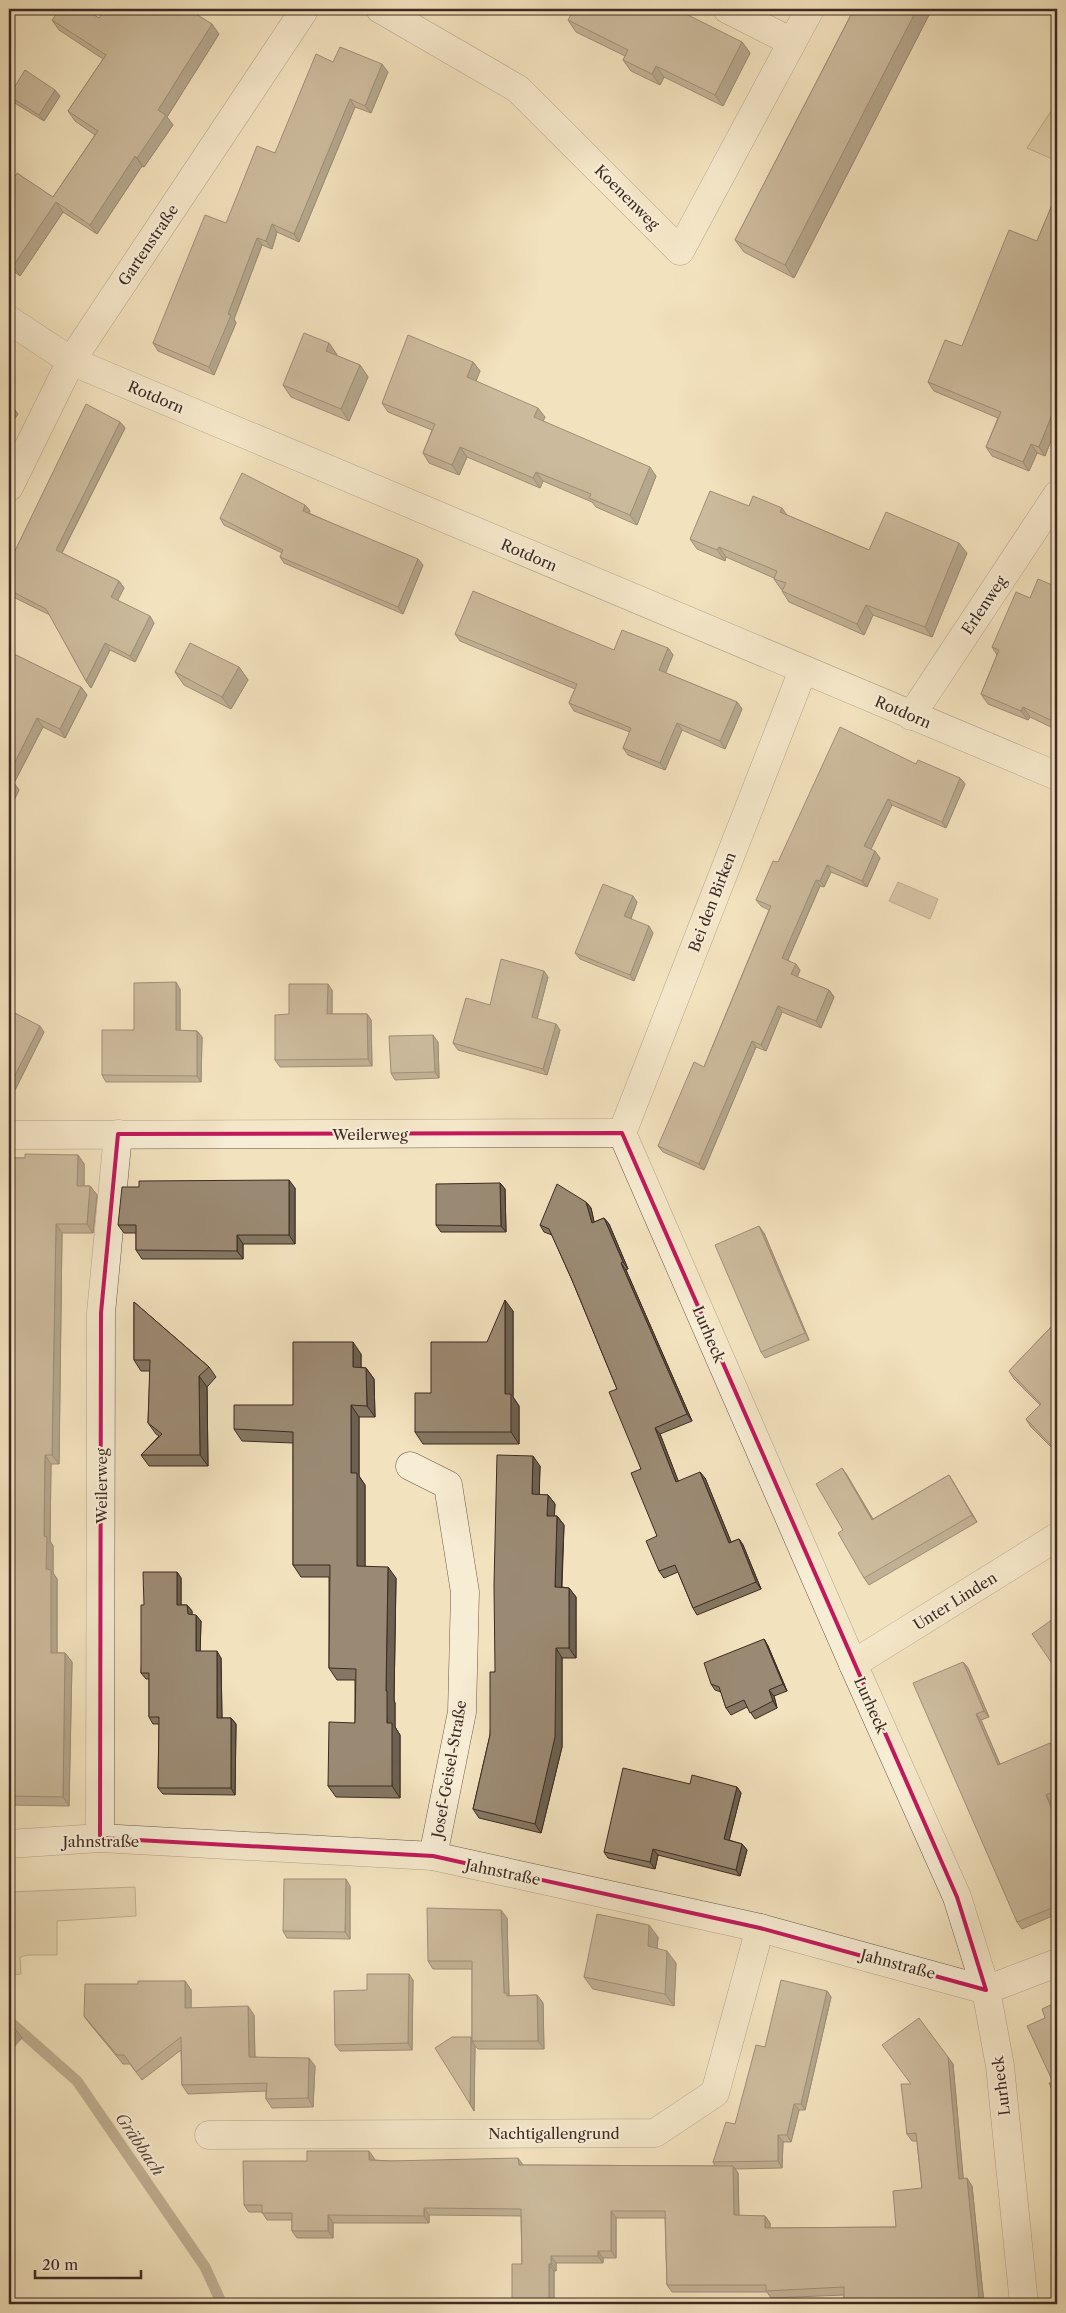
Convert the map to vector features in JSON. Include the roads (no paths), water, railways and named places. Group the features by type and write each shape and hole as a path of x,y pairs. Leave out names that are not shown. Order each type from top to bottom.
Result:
{"street":[{"name":"Koenenweg","path":"380,9 518,89 680,251 810,9"},
{"path":"727,9 792,42"},
{"name":"Gartenstraße","path":"9,487 71,361 303,12"},
{"name":"Rotdorn","path":"9,320 71,361 1057,776"},
{"name":"Erlenweg","path":"912,716 1057,495"},
{"name":"Bei den Birken","path":"622,1133 802,670"},
{"name":"Weilerweg","path":"9,1135 622,1133"},
{"name":"Lurheck","path":"622,1133 853,1664 957,1897 986,1990 1000,2066 1024,2304"},
{"name":"Weilerweg","path":"100,1838 101,1313 118,1134"},
{"name":"Josef-Geisel-Straße","path":"410,1466 448,1485 465,1592 462,1712 433,1856"},
{"name":"Unter Linden","path":"853,1664 1057,1536"},
{"name":"Jahnstraße","path":"9,1844 100,1838 433,1856 760,1928 986,1990"},
{"name":"Nachtigallengrund","path":"209,2135 655,2133 715,2093 760,1928"},
{"path":"986,1990 1057,1962"}],"waterway":[{"name":"Gräbbach","path":"9,2021 77,2081 205,2267 222,2304"}]}
